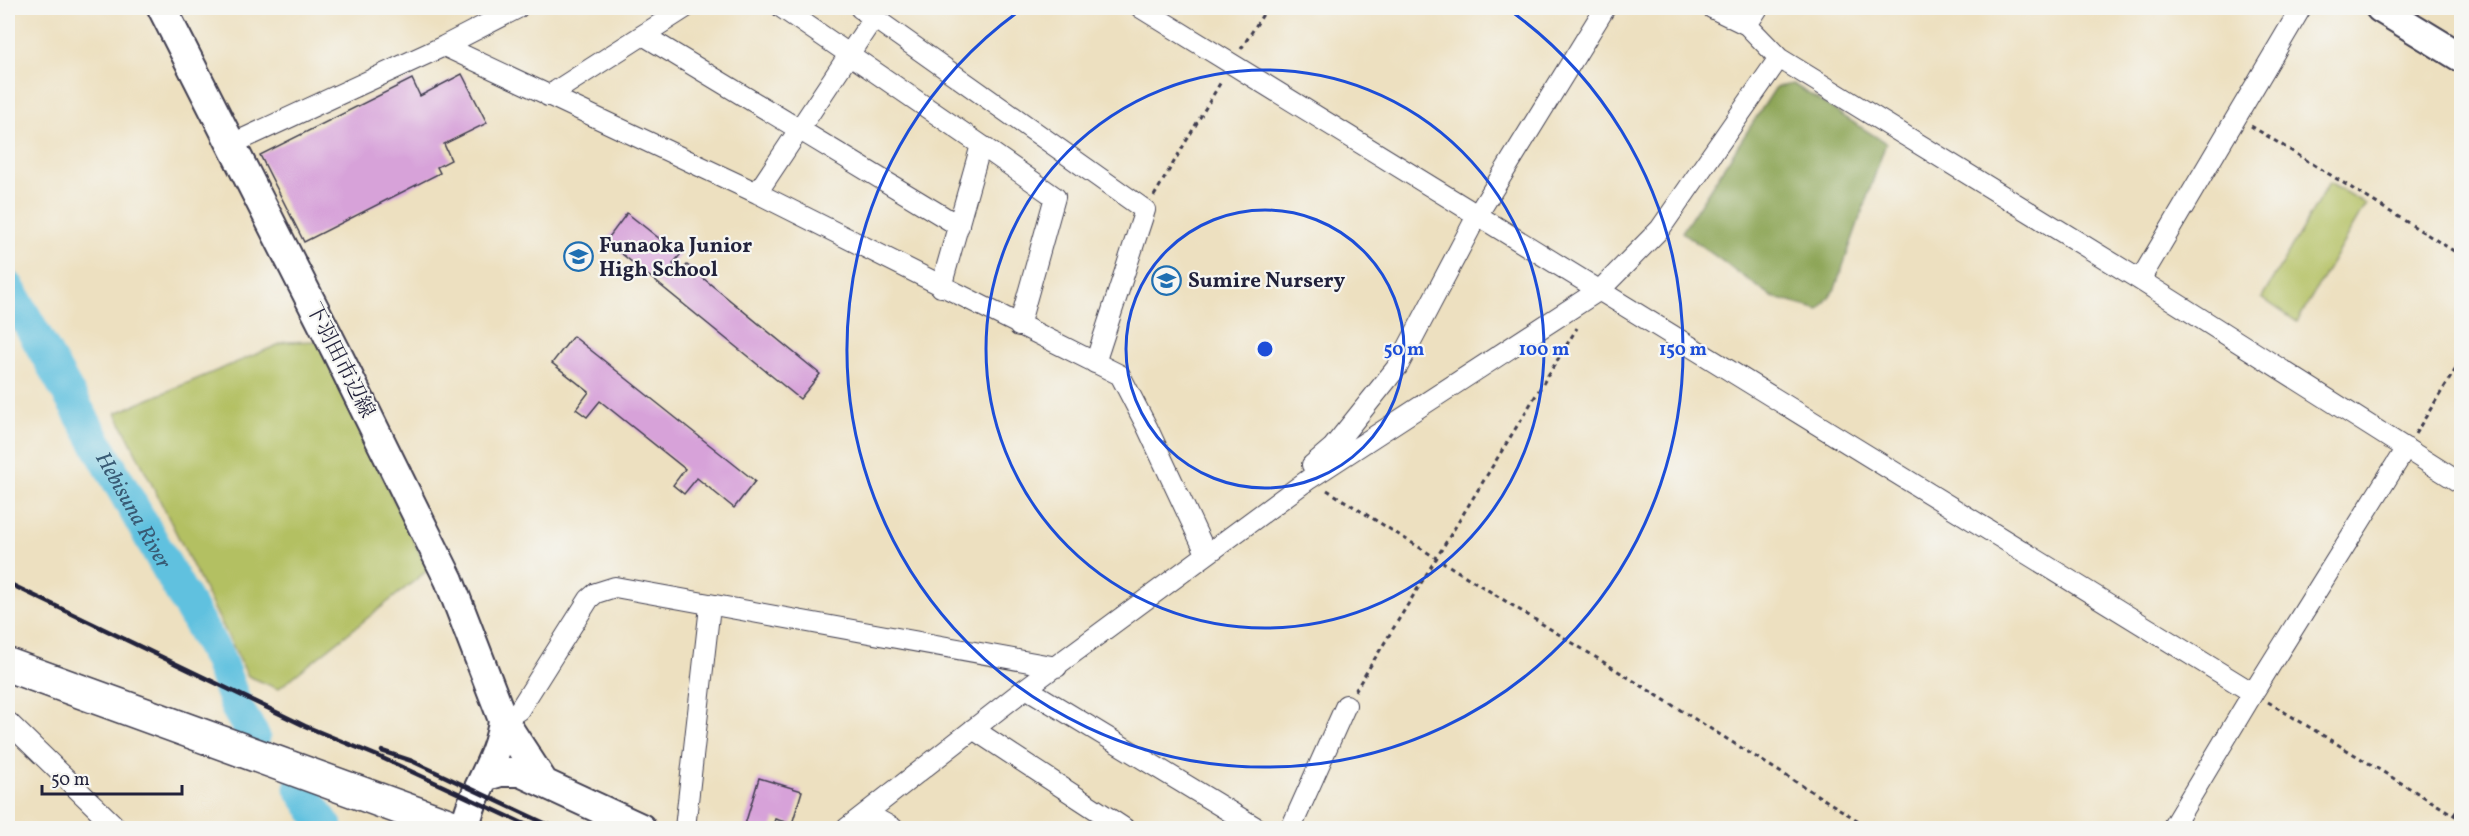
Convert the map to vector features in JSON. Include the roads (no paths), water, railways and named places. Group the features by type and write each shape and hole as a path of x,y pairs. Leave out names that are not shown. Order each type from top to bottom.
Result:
{"highway":[{"path":"8,665 456,828"}],"main road":[{"name":"下羽田市辺線","path":"162,8 449,580 503,720 544,783"},
{"path":"2380,8 2462,58"},
{"path":"465,828 468,812 487,776 501,738 503,720"},
{"path":"487,776 500,772 520,772 641,828"}],"street":[{"path":"232,144 444,46 518,8"},
{"path":"548,96 685,8"},
{"path":"782,8 1055,196 1019,326"},
{"path":"1141,8 1601,289 2253,693"},
{"path":"1309,479 1311,465 1333,447 1398,366 1478,214 1605,8"},
{"path":"1712,8 1747,26 1779,58 2139,280 2462,484"},
{"path":"1747,26 1758,8"},
{"path":"2139,280 2301,8"},
{"path":"757,193 850,53 867,12 1145,210 1095,363"},
{"path":"643,35 959,226"},
{"path":"444,46 757,193 1120,375 1206,553"},
{"path":"847,828 1026,688 1309,479 1601,289 1660,229 1779,58"},
{"path":"941,287 981,145"},
{"path":"2172,828 2253,693 2406,448"},
{"path":"503,720 519,710 589,599 596,593 615,587 1057,667"},
{"path":"685,828 710,606"},
{"path":"1026,688 1257,828"},
{"path":"1291,828 1346,705"},
{"path":"8,722 117,828"},
{"path":"974,729 1124,828"},
{"path":"866,813 893,828"}],"waterway":[{"name":"Hebisuna River","path":"8,287 218,657 237,708 254,737"},
{"name":"Hebisuna River","path":"300,788 327,828"}],"railway":[{"path":"8,583 305,726 380,757 533,828"},
{"path":"382,751 412,761 555,828"}],"place":[{"name":"Funaoka Junior High School","path":"578,257"},
{"name":"Sumire Nursery","path":"1167,280"}]}
